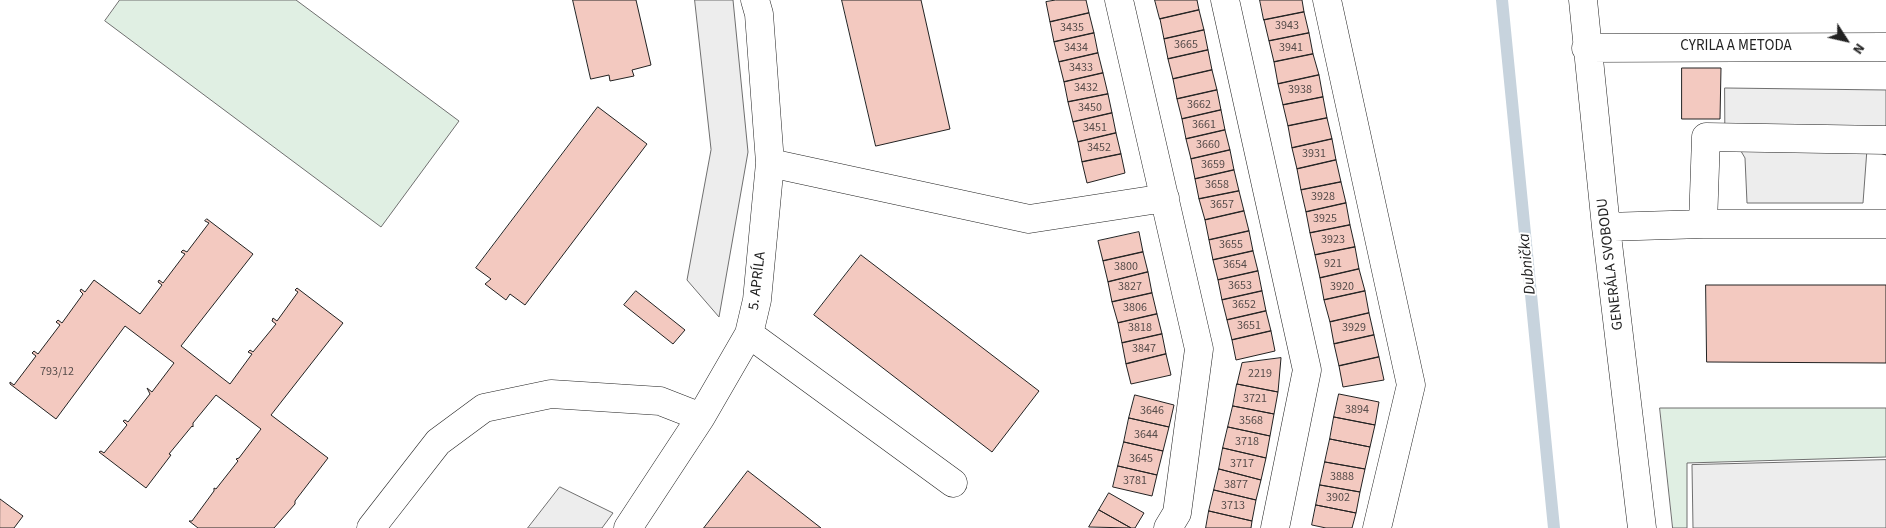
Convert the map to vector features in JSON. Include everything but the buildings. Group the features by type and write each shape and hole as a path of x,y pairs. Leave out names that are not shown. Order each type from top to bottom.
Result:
{"street":[{"name":"5. APRÍLA","path":"628,528 701,417 749,334 757,300 770,163 759,14 755,0"},
{"path":"1119,0 1199,349 1176,513 1168,528"},
{"path":"1225,0 1307,370 1276,528"},
{"path":"1328,0 1411,385 1377,528"},
{"name":"GENERÁLA SVOBODU","path":"1583,0 1586,48 1606,227 1642,528"},
{"name":"CYRILA A METODA","path":"1586,48 1886,47"},
{"path":"1703,224 1706,137 1886,140"},
{"path":"770,163 1029,218 1164,198"},
{"path":"1606,227 1703,224 1886,224"},
{"path":"749,334 953,483"},
{"path":"371,528 438,442 484,408 550,394 660,401 701,417"}],"green space":[{"path":"120,0 296,0 459,121 381,227 105,21"},
{"path":"1660,408 1886,408 1886,457 1687,463 1687,528 1673,528"}],"shaded area":[{"path":"695,0 733,0 748,152 719,317 687,280 711,150"},
{"path":"1725,88 1886,90 1886,155 1867,149 1863,203 1747,203 1745,158 1725,124"},
{"path":"1886,460 1886,528 1693,528 1692,465"},
{"path":"560,487 613,513 602,528 528,528"}],"waterway":[{"name":"Dubnička","path":"1502,0 1554,528"}]}
